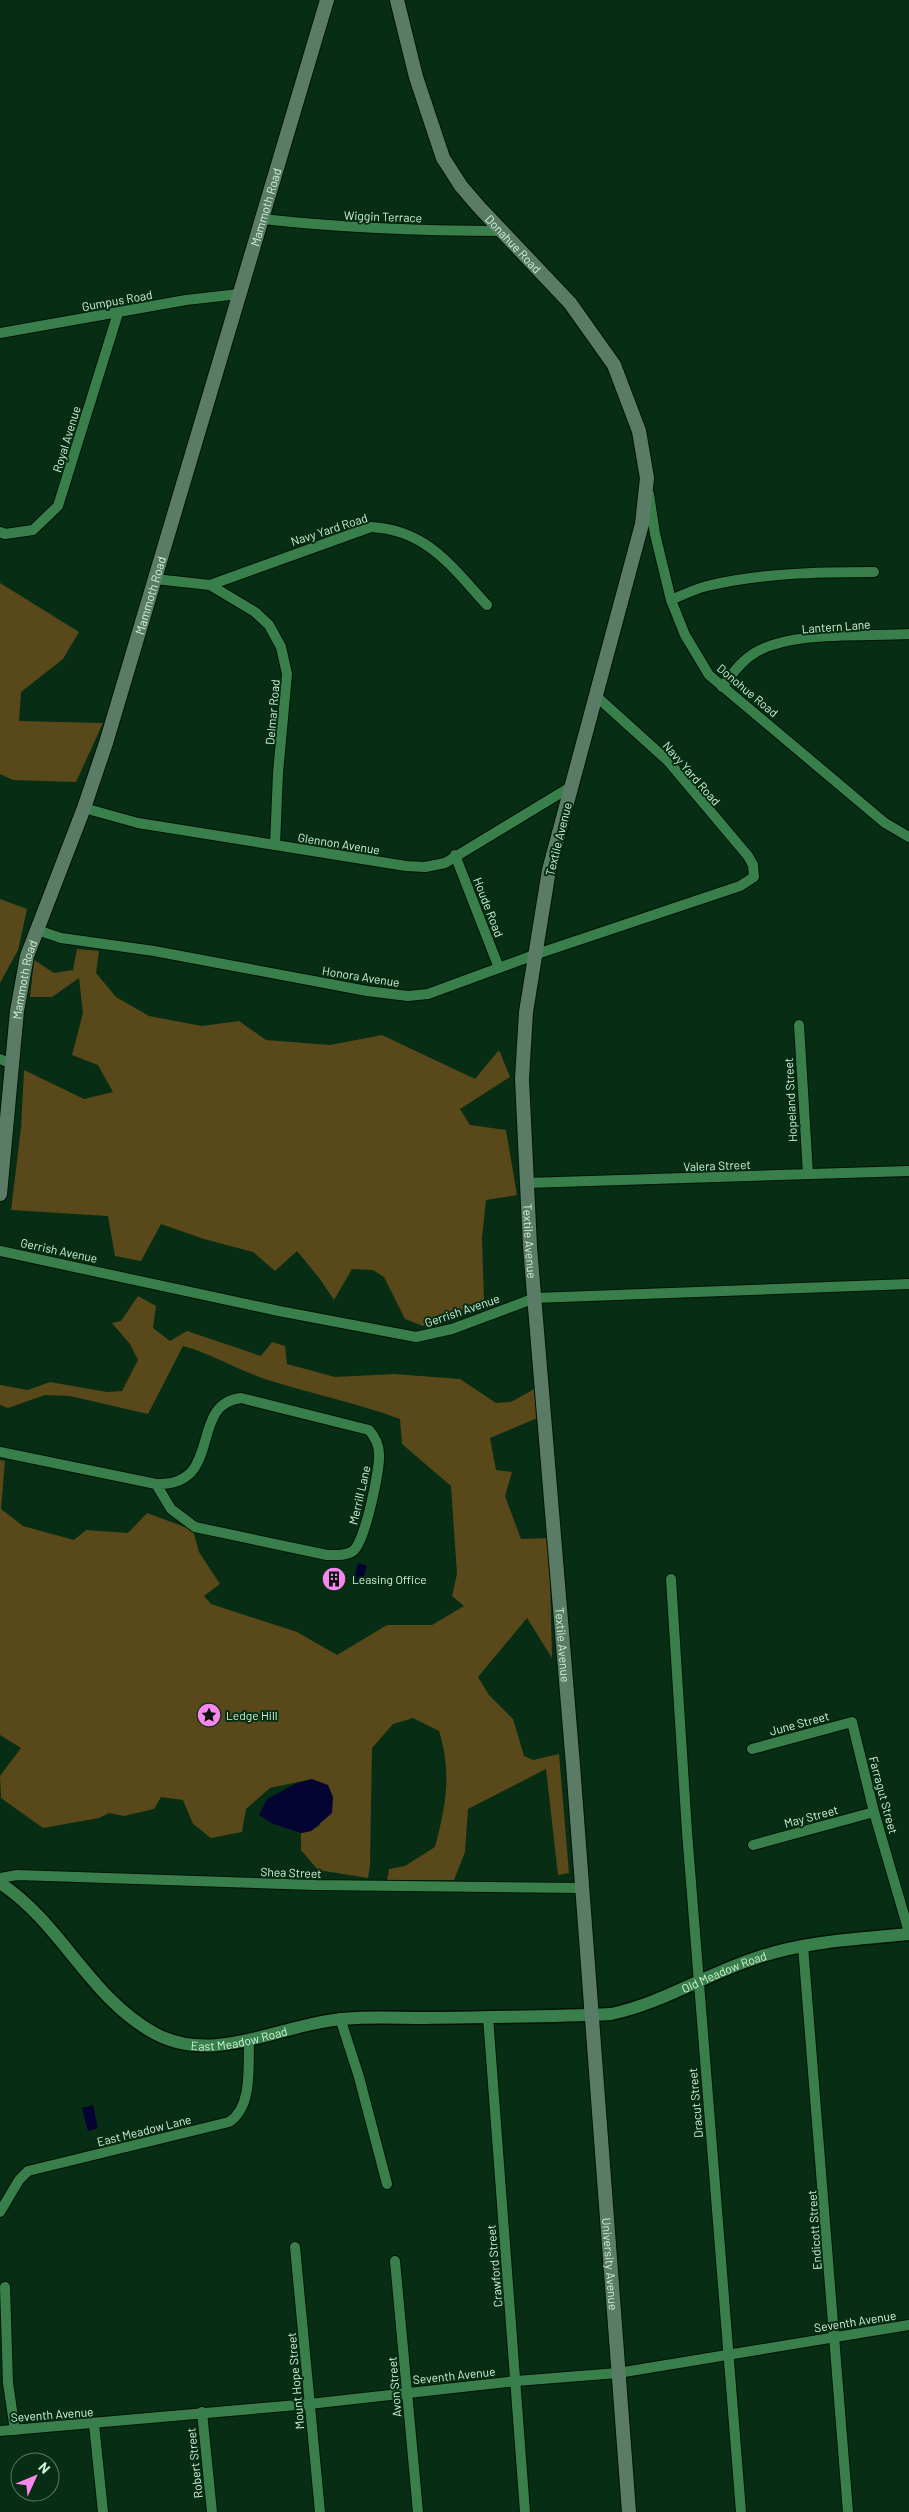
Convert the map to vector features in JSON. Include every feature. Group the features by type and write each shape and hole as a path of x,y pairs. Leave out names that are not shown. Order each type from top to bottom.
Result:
{"main road":[{"name":"Mammoth Road","path":"0,1194 6,1061 20,988 37,930 84,808 155,579 263,219 281,150 326,0"},
{"name":"Donahue Road","path":"397,0 416,77 444,158 461,186 570,303 614,365 639,431 647,478"},
{"name":"Textile Avenue","path":"591,2015 526,1183 522,1079 526,1012 534,954 550,870 642,524 647,478"},
{"name":"University Avenue","path":"591,2015 629,2512"}],"street":[{"name":"Wiggin Terrace","path":"263,219 335,227 423,231 503,231"},
{"name":"Gumpus Road","path":"0,333 118,314 186,300 239,294"},
{"name":"Royal Avenue","path":"0,532 5,534 33,530 58,506 118,314"},
{"name":"Donohue Road","path":"647,478 655,534 671,600 695,654 709,675 885,823 909,837"},
{"name":"Navy Yard Road","path":"155,579 210,585 370,527 383,528 409,535 426,543 487,605"},
{"path":"671,600 706,586 767,577 820,572 874,572"},
{"name":"Delmar Road","path":"210,585 255,612 269,625 281,647 287,674 278,773 275,845"},
{"name":"Lantern Lane","path":"722,687 743,661 759,650 771,645 817,637 909,634"},
{"name":"Navy Yard Road","path":"596,696 668,761 748,856 754,876"},
{"name":"Glennon Avenue","path":"84,808 138,823 406,866 425,867 444,863 572,786"},
{"name":"Houde Road","path":"455,855 499,968"},
{"name":"Honora Avenue","path":"37,930 61,938 154,952 393,995 428,994 534,954 740,886 754,876"},
{"name":"Hopeland Street","path":"799,1025 808,1174"},
{"name":"Valera Street","path":"526,1183 909,1171"},
{"name":"Gerrish Avenue","path":"0,1251 279,1311 416,1337 452,1329 535,1298 909,1284"},
{"name":"Merrill Lane","path":"0,1452 156,1484 178,1483 189,1476 197,1465 213,1419 219,1408 228,1400 249,1400 369,1430 378,1446 379,1464 362,1537 354,1551 346,1554 327,1555 195,1527 171,1509 156,1484"},
{"name":"Dracut Street","path":"671,1579 698,1983 741,2512"},
{"name":"June Street","path":"752,1749 852,1722"},
{"name":"Farragut Street","path":"852,1722 874,1812 909,1933"},
{"name":"May Street","path":"753,1845 874,1812"},
{"name":"Shea Street","path":"0,1878 17,1875 323,1885 582,1888"},
{"name":"East Meadow Road","path":"0,1883 45,1921 122,2011 166,2040 211,2046 249,2040 340,2018 542,2016"},
{"name":"Old Meadow Road","path":"542,2016 611,2014 645,2006 758,1957 803,1946 909,1933"},
{"name":"Endicott Street","path":"803,1946 848,2512"},
{"name":"Crawford Street","path":"488,2017 525,2512"},
{"path":"340,2018 359,2077 386,2184"},
{"name":"East Meadow Lane","path":"0,2212 19,2180 28,2171 229,2122 237,2117 246,2092 249,2040"},
{"name":"Mount Hope Street","path":"296,2247 320,2512"},
{"name":"Avon Street","path":"395,2261 418,2512"},
{"path":"5,2287 8,2382 15,2430"},
{"name":"Seventh Avenue","path":"0,2431 309,2404 516,2381 618,2373 909,2325"},
{"name":"Robert Street","path":"202,2412 212,2512"},
{"path":"94,2424 103,2512"}],"shaded area":[{"path":"0,583 79,632 63,659 21,692 19,721 103,723 76,782 13,780 0,774"},
{"path":"0,899 27,909 18,950 0,983"},
{"path":"77,949 99,951 96,973 116,997 149,1016 202,1026 239,1021 266,1040 330,1045 382,1035 475,1079 499,1050 510,1077 460,1109 470,1125 506,1130 517,1195 486,1200 482,1238 484,1301 423,1326 405,1319 384,1277 373,1270 352,1269 334,1300 297,1251 275,1271 253,1252 204,1239 161,1224 141,1261 115,1256 108,1216 11,1210 21,1128 24,1070 84,1099 113,1092 98,1065 72,1055 83,1013 79,978 52,997 30,997 34,960 54,973 73,970"},
{"path":"138,1296 156,1306 153,1328 170,1341 187,1331 261,1356 272,1342 285,1346 287,1364 335,1377 394,1374 460,1379 496,1403 511,1402 536,1388 542,1416 490,1438 496,1470 512,1472 505,1496 521,1539 549,1538 552,1658 527,1618 478,1677 489,1695 513,1719 524,1756 533,1760 559,1754 569,1873 558,1875 546,1769 468,1809 465,1852 454,1880 387,1880 389,1869 405,1866 435,1847 445,1803 445,1761 439,1731 413,1718 393,1724 372,1748 370,1866 368,1878 318,1870 301,1850 301,1833 311,1831 320,1825 312,1779 270,1788 246,1809 242,1832 211,1838 193,1824 183,1800 161,1797 154,1809 124,1816 109,1813 99,1818 43,1828 1,1798 0,1776 21,1748 0,1735 0,1460 5,1461 1,1509 23,1526 74,1540 86,1530 128,1533 147,1513 193,1530 199,1552 220,1584 204,1596 211,1604 297,1632 337,1655 387,1625 432,1625 464,1606 452,1596 457,1574 451,1486 402,1444 400,1419 268,1380 205,1353 183,1346 148,1414 70,1396 45,1395 8,1408 0,1405 0,1385 28,1390 50,1382 107,1392 122,1391 138,1360 130,1344 112,1323 121,1321"},
{"path":"358,1563 367,1566 362,1584 353,1581"},
{"path":"312,1779 328,1785 333,1797 332,1813 311,1831 301,1833 271,1823 259,1815 267,1799 295,1784"},
{"path":"93,2105 98,2128 88,2131 82,2108"}],"place":[{"name":"Leasing Office","path":"334,1579"},
{"name":"Ledge Hill","path":"209,1715"}]}
